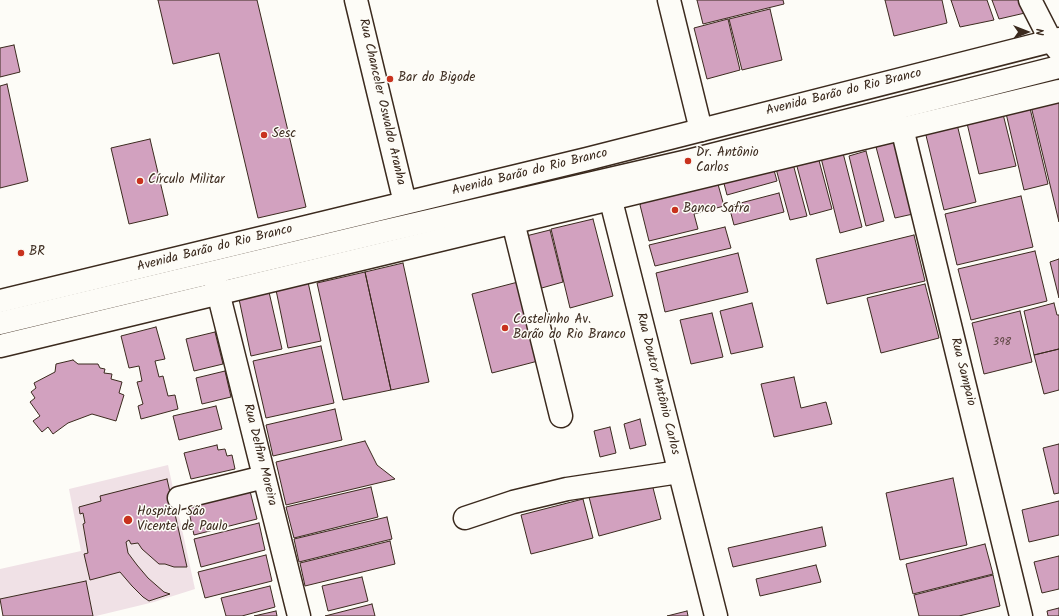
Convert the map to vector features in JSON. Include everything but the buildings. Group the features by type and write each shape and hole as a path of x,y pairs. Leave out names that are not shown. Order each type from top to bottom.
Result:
{"main road":[{"name":"Rua Chanceler Oswaldo Aranha","path":"356,0 405,203"},
{"path":"669,0 701,130"},
{"path":"1030,0 1040,22 1056,44"},
{"name":"Avenida Barão do Rio Branco","path":"0,301 1056,44"},
{"name":"Avenida Barão do Rio Branco","path":"0,346 513,222 609,189 1059,66"},
{"name":"Avenida Barão do Rio Branco","path":"0,323 430,221 609,189 902,128 1059,91"},
{"name":"Rua Sampaio","path":"902,128 1021,616"},
{"name":"Rua Doutor Antônio Carlos","path":"587,159 600,168 609,189 716,616"},
{"path":"405,203 410,211 416,216 430,221"},
{"path":"513,222 561,416"},
{"name":"Avenida Barão do Rio Branco","path":"214,273 218,294"},
{"name":"Rua Delfim Moreira","path":"218,294 299,616"},
{"path":"465,518 513,502 567,489 679,472"},
{"path":"179,498 264,478"}],"shaded area":[{"name":"Hospital São Vicente de Paulo","path":"168,465 195,589 154,602 96,616 93,616 86,581 0,599 0,569 81,551 69,489"}],"place":[{"name":"Bar do Bigode","path":"390,79"},
{"name":"Sesc","path":"264,135"},
{"name":"Dr. Antônio Carlos","path":"688,161"},
{"name":"Círculo Militar","path":"140,181"},
{"name":"Banco Safra","path":"675,210"},
{"name":"BR","path":"21,253"},
{"name":"Castelinho Av. Barão do Rio Branco","path":"505,328"},
{"name":"Hospital São Vicente de Paulo","path":"128,520"}]}
